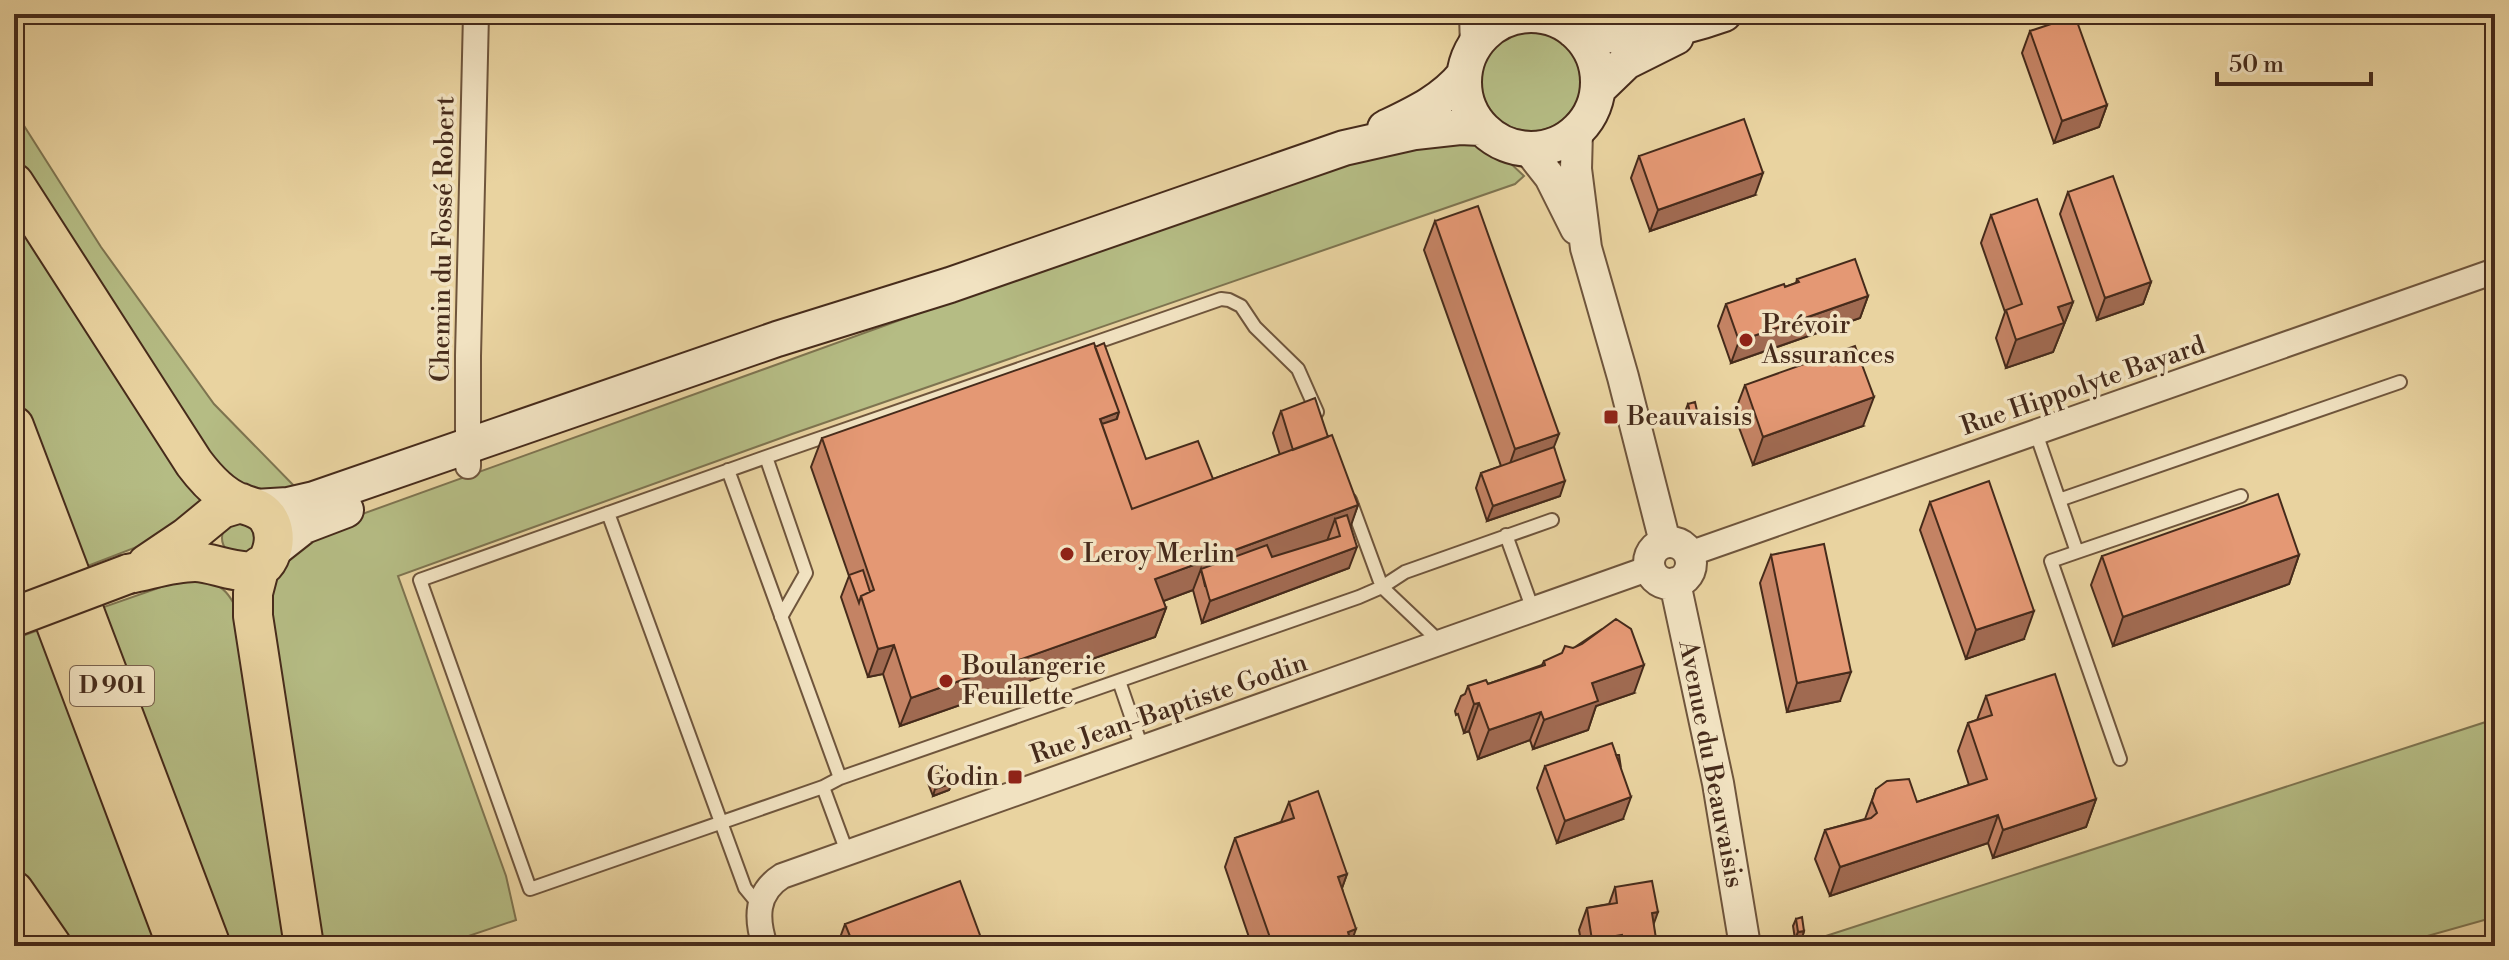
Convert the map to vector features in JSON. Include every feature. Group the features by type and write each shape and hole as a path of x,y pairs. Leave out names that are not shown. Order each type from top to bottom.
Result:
{"main road":[{"path":"1344,148 1436,101 1451,90 1493,26 1518,15 1548,17 1573,30 1592,35 1619,36 1720,15"},
{"path":"1598,89 1626,62 1720,15"},
{"path":"1468,61 1467,103 1481,128 1502,143 1528,149 1554,145 1577,131 1589,116 1598,89 1597,70 1591,52 1573,30"},
{"path":"14,617 128,574 235,509 305,502 468,456 868,319 950,285 1344,148 1430,130 1481,128"},
{"path":"14,183 194,463 235,509 267,517 272,526 274,539 253,593 253,616 304,946"},
{"name":"D 901","path":"14,426 211,946"},
{"path":"128,574 193,562 248,572 298,530 468,456"},
{"path":"219,566 210,556 205,543 206,530 235,509"},
{"name":"D 901","path":"14,513 177,946"},
{"path":"14,891 52,946"}],"street":[{"name":"Chemin du Fossé Robert","path":"468,456 476,14"},
{"path":"1468,61 1472,14"},
{"name":"Avenue du Beauvaisis","path":"1577,131 1576,169 1586,248 1623,377 1670,562 1718,783 1745,946"},
{"name":"Avenue du Beauvaisis","path":"1528,149 1550,177 1586,248"},
{"name":"Rue Hippolyte Bayard","path":"1670,562 2495,271"},
{"name":"Rue Jean-Baptiste Godin","path":"759,905 767,888 782,876 1670,562"},
{"path":"759,905 758,923 765,946"}],"lane":[{"path":"1321,424 1305,379 1298,369 1255,327 1241,306 1221,299 420,580 530,889 1382,587 1405,572 1552,520"},
{"path":"2059,500 2400,382"},
{"path":"2036,433 2077,552"},
{"path":"766,457 806,573 781,617"},
{"path":"728,470 840,778"},
{"path":"1343,483 1382,587 1440,642"},
{"path":"2120,759 2051,561 2241,496"},
{"path":"608,513 745,888 759,905"},
{"path":"1506,535 1533,610"},
{"path":"1119,681 1142,748"},
{"path":"823,787 847,852"}],"green space":[{"path":"1531,31 1550,35 1566,46 1577,62 1581,81 1577,100 1566,116 1550,127 1531,131 1512,127 1496,116 1485,100 1481,81 1485,62 1496,46 1512,35"},
{"path":"14,110 101,247 214,404 300,492 256,490 215,474 14,157"},
{"path":"1464,136 1507,160 1524,176 1515,184 792,434 398,576 506,876 516,920 439,946 314,946 268,584 304,535 1369,151"},
{"path":"14,199 210,494 168,535 85,567 14,382"},
{"path":"239,521 251,526 256,538 251,550 239,555 227,550 222,538 227,526"},
{"path":"187,578 217,585 229,595 243,623 296,946 224,946 98,609"},
{"path":"44,628 165,946 61,946 14,878 14,639"},
{"path":"2495,719 2495,917 2392,946 1795,946"}],"building":[{"path":"2075,16 2107,105 2062,121 2030,31"},
{"path":"1744,119 1763,173 1658,210 1639,156"},
{"path":"2113,176 2151,282 2105,298 2068,192"},
{"path":"2037,199 2073,302 2058,307 2064,323 2016,340 2006,310 2022,304 1991,215"},
{"path":"1478,206 1559,434 1515,449 1435,221"},
{"path":"1855,259 1868,296 1739,341 1726,304 1784,284 1785,287 1799,282 1797,279"},
{"name":"Leroy Merlin","path":"1094,343 1119,412 1100,419 1132,509 1332,435 1358,505 1155,579 1166,608 911,698 894,645 878,649 861,596 874,590 822,438"},
{"path":"1104,343 1146,459 1198,441 1213,479 1132,509 1102,424 1117,419 1119,412 1095,347"},
{"path":"1855,346 1874,397 1763,437 1745,385"},
{"path":"1315,398 1328,437 1293,450 1281,411"},
{"path":"1695,402 1698,415 1691,417 1688,404"},
{"path":"1554,447 1565,481 1493,506 1481,473"},
{"path":"1989,481 2034,611 1976,630 1930,502"},
{"path":"2278,494 2299,555 2123,617 2102,556"},
{"path":"1347,515 1357,547 1210,601 1201,569 1267,545 1272,557 1340,536 1335,519"},
{"path":"1824,544 1851,672 1797,683 1771,555"},
{"path":"863,570 870,592 861,596 859,603 849,575"},
{"path":"1616,619 1631,629 1644,665 1592,683 1598,701 1544,720 1541,712 1489,730 1479,703 1474,704 1468,686 1486,680 1488,684 1545,665 1544,661 1562,653 1565,646 1573,648 1582,644"},
{"path":"2055,674 2096,799 2003,830 1998,815 1840,867 1825,830 1871,818 1877,813 1872,801 1876,789 1887,781 1909,779 1917,802 1987,779 1968,723 1992,715 1986,696"},
{"path":"1612,743 1631,797 1565,821 1545,766"},
{"path":"947,770 952,783 935,789 931,776"},
{"path":"1318,791 1347,874 1338,877 1356,929 1348,932 1352,946 1273,946 1235,838 1294,818 1289,802"},
{"path":"960,881 984,946 854,946 845,924"},
{"path":"1652,881 1658,912 1652,913 1657,945 1624,946 1622,935 1592,940 1587,908 1617,903 1615,887"},
{"path":"1802,917 1804,931 1798,932 1796,919"}],"place":[{"name":"Prévoir Assurances","path":"1746,340"},
{"name":"Beauvaisis","path":"1611,417"},
{"name":"Leroy Merlin","path":"1067,554"},
{"name":"Boulangerie Feuillette","path":"946,681"},
{"name":"Godin","path":"1015,777"}]}
